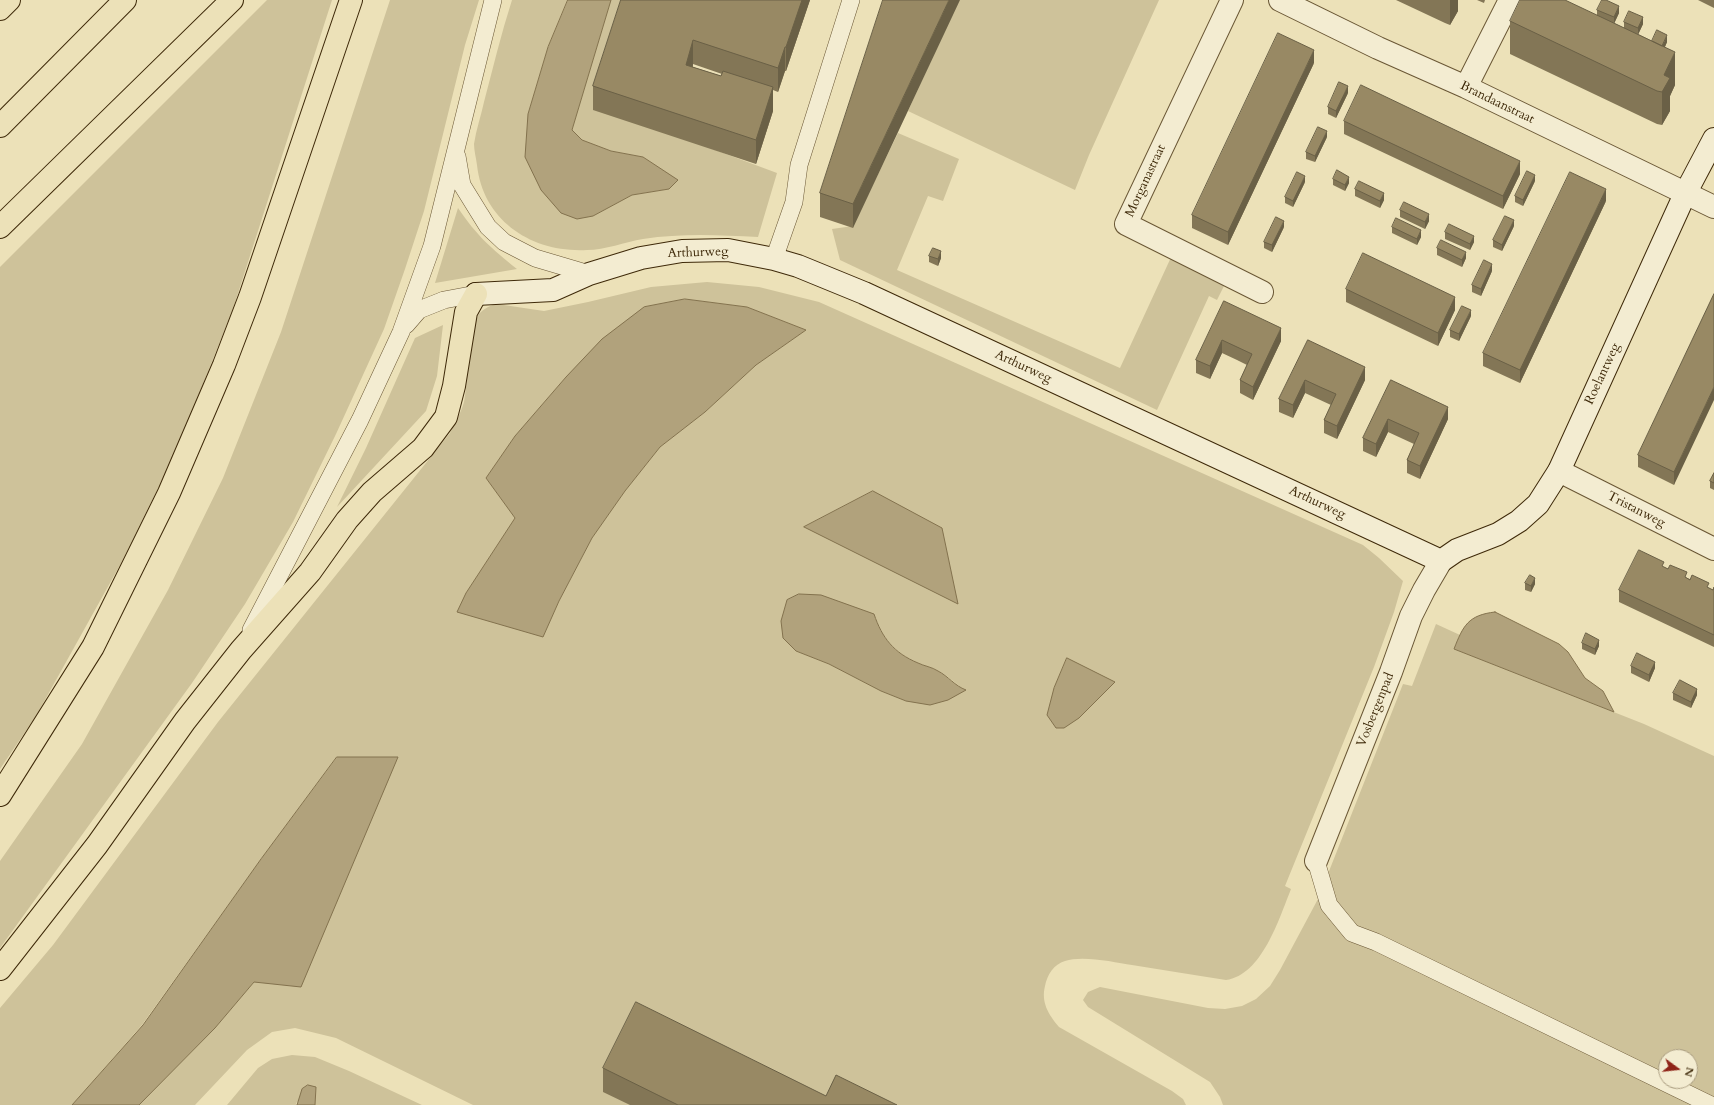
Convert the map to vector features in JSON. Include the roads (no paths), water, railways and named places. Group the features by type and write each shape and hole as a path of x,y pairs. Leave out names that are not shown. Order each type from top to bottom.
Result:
{"highway":[{"path":"0,9 9,0"},
{"path":"0,126 125,0"},
{"path":"0,227 232,0"},
{"path":"0,795 93,647 169,492 224,365 250,296 349,7"},
{"path":"0,969 97,845 185,721 241,650 310,572 347,520 372,492 423,448 446,417 454,386 466,312 476,294"}],"street":[{"name":"Morganastraat","path":"1232,0 1126,224 1262,292"},
{"name":"Brandaanstraat","path":"1280,0 1378,48 1466,87 1714,208"},
{"path":"1466,87 1510,0"},
{"name":"Roelantweg","path":"1441,560 1457,550 1498,534 1519,521 1538,504 1559,471 1685,194 1714,139"},
{"name":"Arthurweg","path":"476,294 553,290 589,274 641,258 682,250 728,250 774,259 798,266 864,293 1441,560"},
{"name":"Tristanweg","path":"1559,471 1714,549"},
{"name":"Vosbergenpad","path":"1316,861 1391,672 1411,616 1441,560"}],"lane":[{"path":"241,650 360,420 401,332 432,246 493,0"},
{"path":"774,259 794,202 799,165 851,0"},
{"path":"456,150 462,185 488,227 504,242 535,258 589,274"},
{"name":"Arthurweg","path":"401,332 419,310 444,300 476,294"},
{"path":"1316,861 1329,905 1352,933 1376,942 1712,1105"}]}
